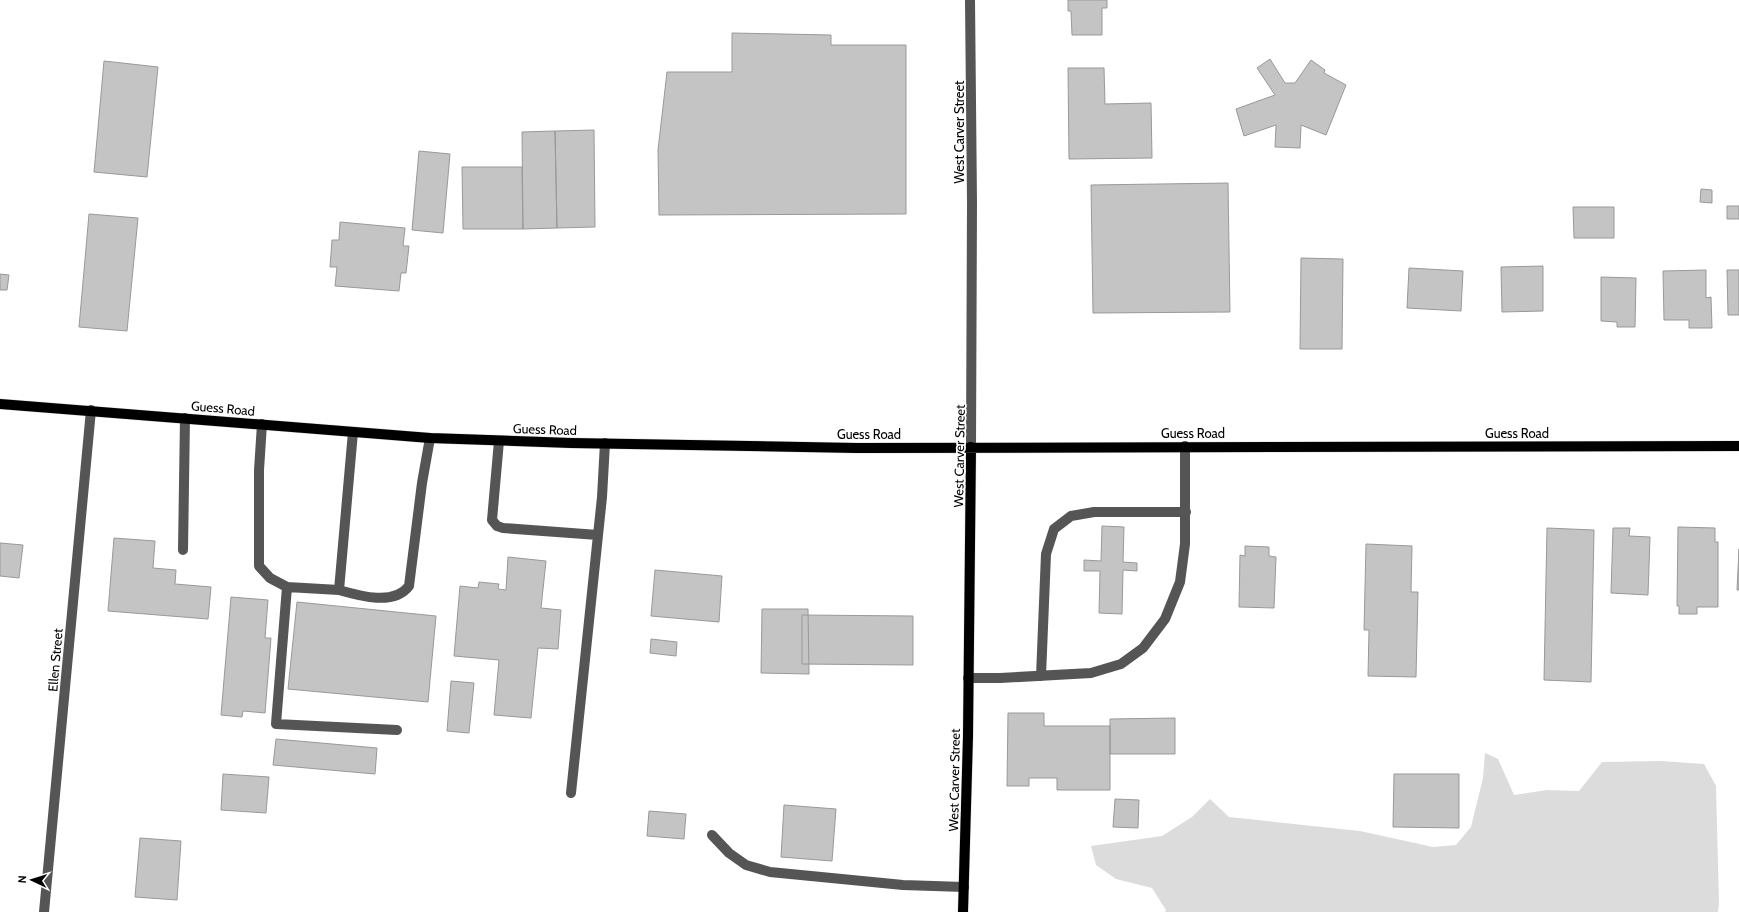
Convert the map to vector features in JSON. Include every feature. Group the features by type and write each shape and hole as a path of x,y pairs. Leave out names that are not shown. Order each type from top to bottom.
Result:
{"main road":[{"name":"Guess Road","path":"0,404 430,438 604,443 857,448 972,446 1739,446"},
{"name":"West Carver Street","path":"963,912 972,446"}],"street":[{"name":"West Carver Street","path":"970,0 972,446"},
{"name":"Ellen Street","path":"44,912 91,410"},
{"path":"183,550 185,418"},
{"path":"262,424 259,470 259,566 270,578 287,587 339,590 377,598 397,596 405,592 409,586 422,483 430,438"},
{"path":"339,590 353,432"},
{"path":"499,440 492,520 497,526 503,528 598,535"},
{"path":"571,793 602,497 604,443"},
{"path":"968,678 1000,678 1091,673 1121,664 1143,648 1165,618 1180,582 1185,544 1186,446"},
{"path":"1041,676 1046,554 1054,529 1071,516 1094,512 1186,512"},
{"path":"287,587 276,724 397,730"},
{"path":"712,835 729,853 746,865 770,872 903,885 964,887"}],"shaded area":[{"path":"1485,753 1498,759 1514,795 1547,790 1579,791 1602,762 1661,761 1704,764 1716,786 1718,912 1165,912 1166,910 1152,888 1116,879 1096,865 1091,846 1162,836 1192,817 1210,799 1229,817 1360,831 1433,847 1456,845 1471,827 1483,778"}],"building":[{"path":"1068,0 1107,0 1107,8 1102,8 1102,35 1072,35 1071,11 1068,11"},
{"path":"732,33 831,35 831,45 906,45 906,214 659,215 658,150 667,72 732,72"},
{"path":"1270,59 1285,83 1295,83 1311,60 1325,70 1324,73 1346,85 1326,135 1301,125 1300,148 1275,147 1276,125 1244,136 1236,109 1275,95 1257,68"},
{"path":"104,61 158,67 147,177 94,172"},
{"path":"1068,68 1104,68 1105,104 1151,103 1152,158 1069,159"},
{"path":"594,130 595,227 557,228 555,131"},
{"path":"555,131 557,228 523,229 522,132"},
{"path":"419,151 450,154 443,233 412,230"},
{"path":"462,167 522,167 523,229 463,229"},
{"path":"1228,183 1230,312 1093,313 1091,185"},
{"path":"1701,189 1712,190 1712,203 1700,202"},
{"path":"1727,206 1739,206 1739,219 1727,219"},
{"path":"1573,207 1614,207 1614,238 1574,238"},
{"path":"89,214 138,218 127,331 79,327"},
{"path":"340,222 405,228 403,246 409,246 406,273 401,273 399,291 335,286 337,267 330,267 332,240 339,240"},
{"path":"1301,258 1343,259 1342,349 1300,349"},
{"path":"1543,266 1543,311 1502,312 1501,267"},
{"path":"1409,268 1463,271 1461,311 1407,308"},
{"path":"1706,270 1706,298 1711,297 1712,328 1689,328 1689,320 1664,320 1663,271"},
{"path":"1727,270 1739,270 1739,315 1728,315"},
{"path":"0,274 9,275 7,290 0,290"},
{"path":"1601,277 1636,278 1635,327 1617,327 1617,322 1601,321"},
{"path":"1102,526 1124,527 1123,562 1137,563 1137,571 1123,570 1122,614 1099,613 1100,571 1084,571 1084,560 1101,561"},
{"path":"1678,527 1715,528 1715,542 1718,542 1718,607 1697,607 1697,614 1679,614 1679,606 1677,606"},
{"path":"1547,528 1594,530 1591,682 1544,680"},
{"path":"1613,528 1630,528 1629,536 1650,537 1648,595 1611,593"},
{"path":"114,538 155,541 153,568 176,570 175,584 211,587 208,619 108,611"},
{"path":"0,543 23,545 19,578 0,576"},
{"path":"1366,544 1412,546 1411,592 1418,592 1416,677 1368,676 1369,630 1364,630"},
{"path":"1245,546 1269,547 1269,556 1276,557 1274,608 1239,607 1240,555 1245,556"},
{"path":"1739,549 1739,590 1737,590"},
{"path":"508,557 546,561 541,608 561,610 558,649 538,648 531,718 494,715 499,660 454,656 460,586 478,588 479,582 499,584 498,589 506,590"},
{"path":"655,570 722,576 719,622 651,616"},
{"path":"231,597 268,600 265,638 271,638 265,713 243,711 242,717 221,715"},
{"path":"297,602 436,616 428,702 288,689"},
{"path":"762,609 808,609 809,674 761,673"},
{"path":"802,615 913,616 913,665 802,664"},
{"path":"651,639 677,642 676,656 650,653"},
{"path":"451,681 474,683 469,733 447,731"},
{"path":"1008,713 1044,713 1044,726 1110,726 1110,790 1057,790 1057,778 1029,778 1029,786 1007,786"},
{"path":"1175,718 1175,754 1110,754 1110,719"},
{"path":"276,739 377,748 375,774 273,765"},
{"path":"223,774 269,777 266,813 221,810"},
{"path":"1394,774 1459,774 1459,828 1393,827"},
{"path":"1115,799 1139,800 1138,828 1113,827"},
{"path":"784,805 836,809 832,861 781,857"},
{"path":"649,811 686,814 684,839 647,836"},
{"path":"140,838 181,841 177,900 135,897"}]}
